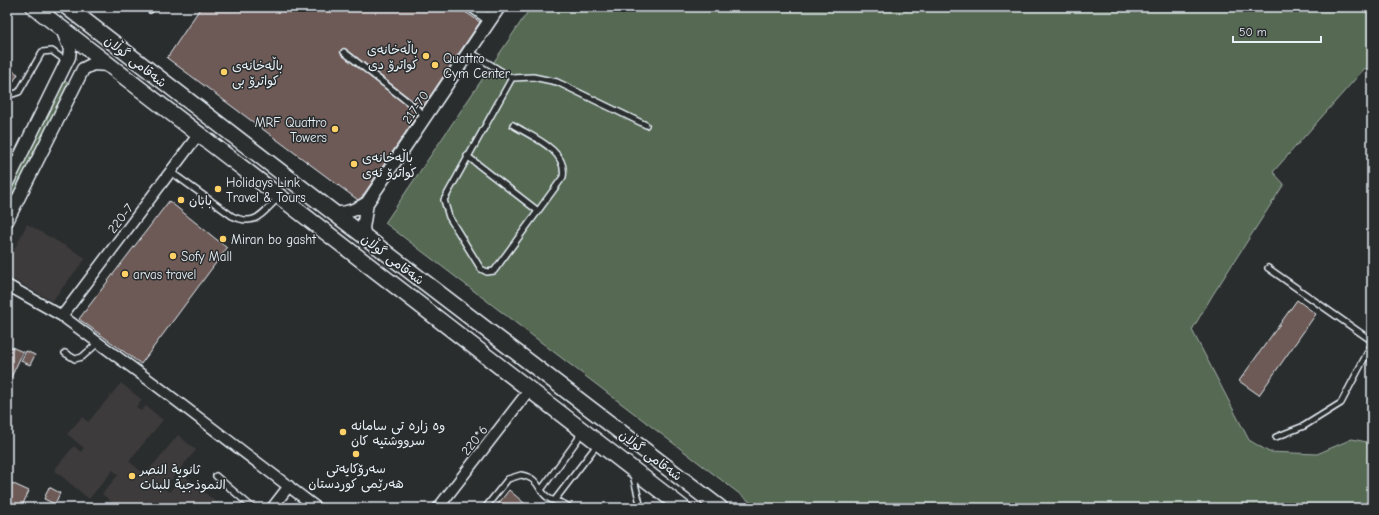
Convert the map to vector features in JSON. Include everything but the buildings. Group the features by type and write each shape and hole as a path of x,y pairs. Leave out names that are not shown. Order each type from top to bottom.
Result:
{"main road":[{"name":"شەقامی گوڵان","path":"34,7 683,508"},
{"name":"شەقامی گوڵان","path":"67,7 720,508"}],"street":[{"path":"472,7 490,20"},
{"name":"217-70","path":"334,213 343,214 359,208 367,203 499,7"},
{"path":"7,183 67,62 70,49 62,29"},
{"path":"7,221 84,67 94,64 108,65"},
{"path":"57,80 61,75 69,74 73,80 73,89"},
{"name":"220-7","path":"62,316 198,135"},
{"name":"217-70","path":"365,237 363,228 367,203"},
{"path":"7,285 62,316 157,386 317,508"},
{"name":"220*6","path":"438,508 530,389"},
{"path":"272,508 289,486"}],"lane":[{"path":"469,51 512,78 533,77 557,82 646,125"},
{"path":"7,96 19,92 42,52 52,52 67,62"},
{"path":"344,52 426,116"},
{"path":"512,78 467,156 444,200 449,217 481,269 487,272 494,271 563,177 564,170 562,162 556,152 513,125"},
{"path":"467,156 538,211"},
{"path":"171,172 232,216 243,221 253,220 280,196"},
{"path":"1268,268 1372,341"},
{"path":"65,354 75,359 82,357 98,343"},
{"path":"1276,437 1304,426 1341,403 1372,344"},
{"path":"541,490 578,439 580,428"},
{"path":"554,501 598,443"},
{"path":"627,466 634,478 641,508"},
{"path":"485,508 508,479 521,475 537,482 546,497 554,501 564,503 570,508"},
{"path":"216,476 253,508"}],"shaded area":[{"path":"27,224 86,258 52,301 7,276 7,264"},
{"path":"121,383 142,400 136,407 141,411 146,406 163,420 129,461 145,475 178,435 196,450 164,488 169,492 184,475 223,508 158,508 160,505 155,501 150,508 119,508 102,494 118,475 113,470 89,499 54,470 74,446 81,452 84,448 67,434 82,417 88,422"}],"green space":[{"path":"531,7 1372,7 1372,73 1365,68 1273,172 1284,184 1212,296 1192,330 1249,440 1269,452 1317,454 1352,439 1372,443 1372,508 758,508 385,223"},
{"path":"63,80 68,83 7,206 7,194"}],"place":[{"name":"باڵەخانەی کواترۆ دی","path":"426,56"},
{"name":"Quattro Gym Center","path":"435,65"},
{"name":"باڵەخانەی کواترۆ بی","path":"224,72"},
{"name":"MRF Quattro Towers","path":"335,129"},
{"name":"باڵەخانەی کواترۆ ئەی","path":"354,164"},
{"name":"Holidays Link Travel & Tours","path":"218,189"},
{"name":"بابان","path":"181,200"},
{"name":"Miran bo gasht","path":"223,239"},
{"name":"Sofy Mall","path":"173,256"},
{"name":"arvas travel","path":"125,274"},
{"name":"وه زاره تى سامانه سرووشتيه كان","path":"343,432"},
{"name":"سەرۆكایەتی هەرێمی كوردستان","path":"356,454"},
{"name":"ثانوية النصر النموذجية للبنات","path":"132,476"}]}
